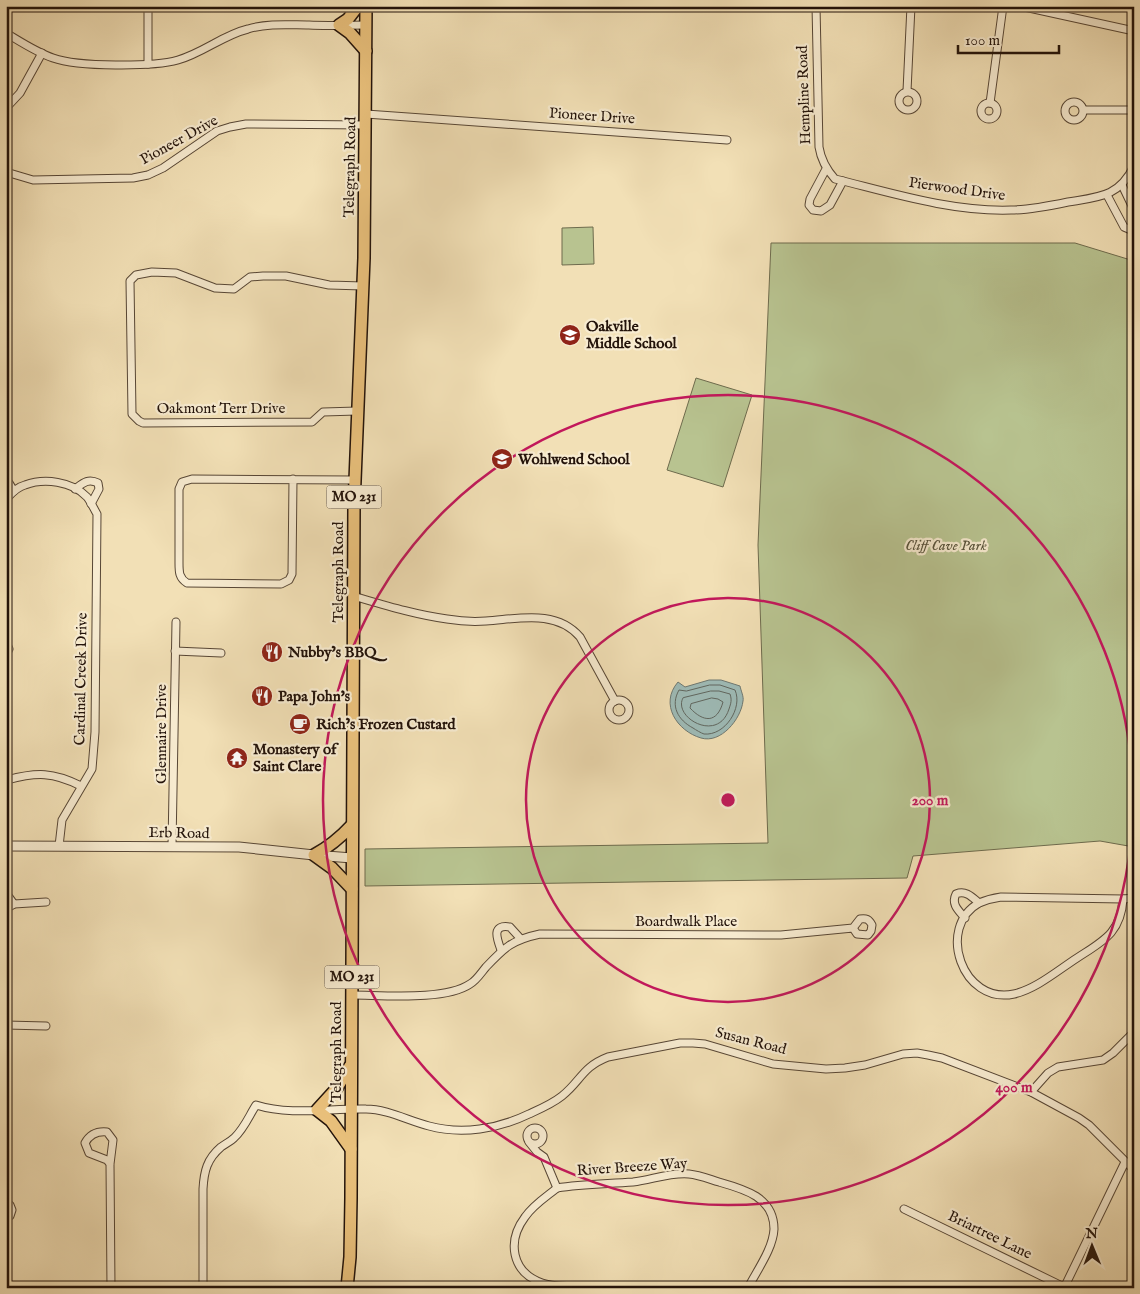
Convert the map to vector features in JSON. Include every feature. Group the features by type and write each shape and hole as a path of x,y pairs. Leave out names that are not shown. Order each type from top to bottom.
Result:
{"main road":[{"path":"358,6 348,19 339,25 366,51"},
{"name":"Telegraph Road","path":"347,1288 350,1257 351,1149 354,480 363,286 366,6"},
{"path":"352,825 338,840 314,856 332,868 352,889"},
{"path":"351,1065 337,1088 317,1110 331,1121 351,1149"}],"street":[{"path":"148,6 148,64"},
{"name":"Hempline Road","path":"816,6 819,147 821,159 826,169 835,179"},
{"path":"907,91 911,6"},
{"path":"990,103 1003,6"},
{"path":"1020,6 1134,31"},
{"path":"6,33 42,54 64,61 77,63 148,64 178,60 234,33 249,28 278,25 366,25"},
{"path":"6,108 20,93 42,54"},
{"path":"1084,110 1134,110"},
{"name":"Pioneer Drive","path":"6,172 33,180 133,178 148,175 163,168 217,131 246,124 366,120 727,140"},
{"name":"Pierwood Drive","path":"835,179 926,201 980,209 1012,210 1044,207 1107,195 1128,179 1134,166"},
{"path":"826,169 810,199 810,205 813,210 821,211 830,205 843,181"},
{"path":"1122,184 1134,210"},
{"path":"1107,195 1124,227 1131,230 1134,229"},
{"name":"Oakmont Terr Drive","path":"357,411 323,412 312,422 143,423 139,421 132,414 130,281 136,275 152,272 176,272 215,288 234,289 250,277 263,276 286,276 328,285 363,286"},
{"name":"Cardinal Creek Drive","path":"59,846 62,820 92,769 95,732 97,514 91,504 99,490 98,482 90,480 75,489"},
{"path":"293,480 292,574 288,580 281,584 187,583 182,580 179,575 179,489 182,482 192,480 293,480 354,480"},
{"path":"6,481 14,491"},
{"path":"6,499 25,484 54,482 67,484 87,497 91,504"},
{"path":"353,596 446,619 484,622 516,618 545,618 560,622 572,628 580,637 615,700"},
{"name":"Glennaire Drive","path":"172,846 176,622"},
{"path":"6,642 9,649 6,655"},
{"path":"175,650 221,653"},
{"path":"6,785 6,780 30,774 61,777 81,786"},
{"name":"Erb Road","path":"6,846 239,847 314,856 352,858"},
{"path":"965,918 954,906 956,894 964,892 979,903"},
{"path":"6,894 14,904"},
{"path":"1123,898 1120,919 1116,928 1102,941 1031,987 1007,995 989,992 977,987 961,962 958,950 958,937 965,918 979,903 1001,897 1134,898"},
{"path":"6,909 14,904 46,902"},
{"path":"501,950 496,939 496,933 499,929 505,926 510,927 520,938"},
{"name":"Boardwalk Place","path":"352,996 436,995 455,991 470,984 501,950 520,938 540,934 781,935 853,928"},
{"path":"6,1025 46,1026"},
{"path":"1031,1092 1048,1073 1058,1067 1103,1060 1113,1053 1134,1032"},
{"name":"Susan Road","path":"203,1288 202,1189 207,1162 212,1155 234,1139 244,1127 256,1105 278,1110 368,1109 429,1126 465,1130 494,1126 527,1115 562,1096 597,1061 608,1057 680,1043 706,1044 773,1064 826,1069 845,1068 903,1054 917,1053 942,1058 1031,1092 1084,1121 1134,1170"},
{"path":"527,1115 532,1128"},
{"path":"532,1128 540,1130 542,1133 543,1138 538,1144 529,1142 527,1138 527,1134 532,1128"},
{"path":"110,1164 107,1160 89,1153 85,1143 88,1138 101,1131 107,1132 113,1140 110,1164 111,1288"},
{"name":"River Breeze Way","path":"543,1138 545,1145 544,1157 557,1188 578,1184 634,1182 689,1174 746,1189 763,1200 770,1213 774,1227 771,1245 748,1288"},
{"name":"River Breeze Way","path":"529,1142 544,1157"},
{"path":"1064,1287 1125,1162"},
{"path":"557,1188 532,1208 518,1227 515,1239 516,1260 526,1275 543,1284 581,1288"},
{"path":"6,1202 12,1210 10,1216 6,1218"},
{"name":"Briartree Lane","path":"904,1209 1064,1287"}],"green space":[{"path":"593,227 594,264 562,265 562,228"},
{"name":"Cliff Cave Park","path":"771,243 1075,243 1134,261 1134,847 1100,841 913,856 907,878 365,886 365,849 768,843 758,545"},
{"path":"696,378 752,395 723,487 667,470"}],"water":[{"path":"709,680 721,680 740,686 743,699 738,715 729,728 723,734 708,739 692,734 678,723 673,716 670,699 678,682 685,687"}],"place":[{"name":"Oakville Middle School","path":"570,335"},
{"name":"Wohlwend School","path":"502,459"},
{"name":"Nubby’s BBQ","path":"272,652"},
{"name":"Papa John's","path":"262,696"},
{"name":"Rich’s Frozen Custard","path":"300,724"},
{"name":"Monastery of Saint Clare","path":"237,758"}]}
